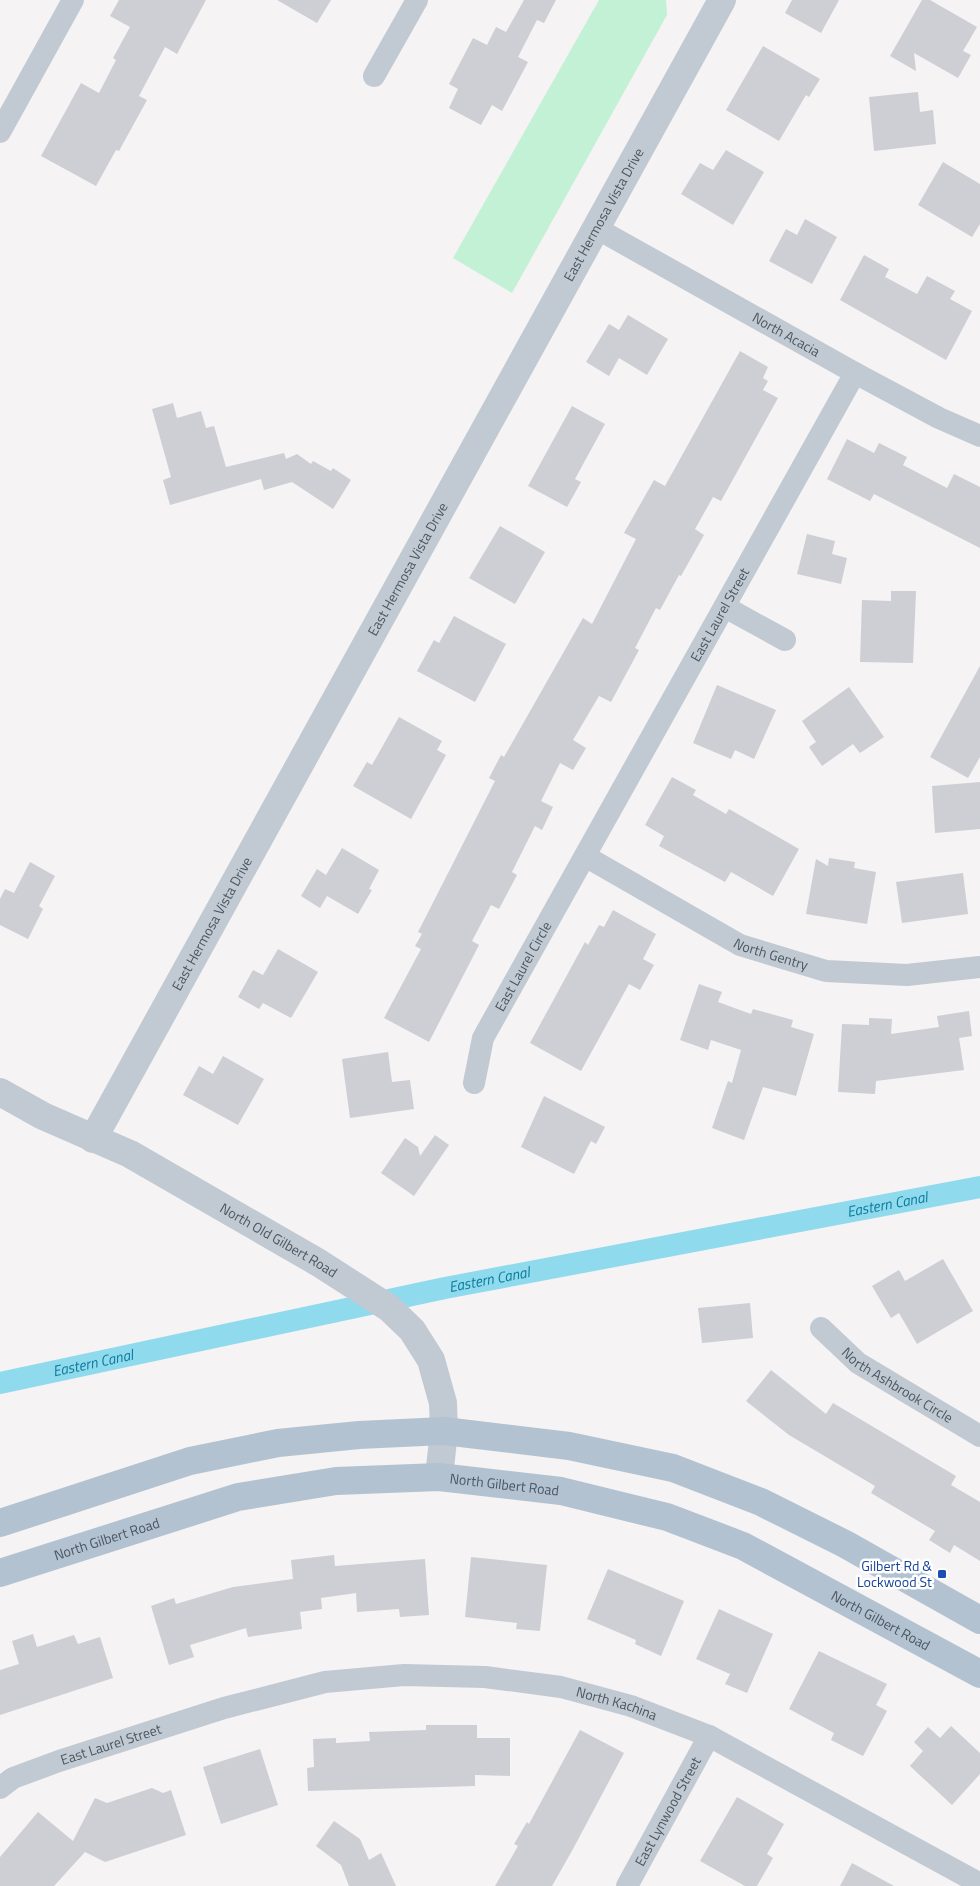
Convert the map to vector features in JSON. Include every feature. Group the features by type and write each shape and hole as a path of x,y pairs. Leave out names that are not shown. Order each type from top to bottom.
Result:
{"main road":[{"path":"0,1523 190,1461 278,1443 359,1435 444,1431 569,1446 673,1468 761,1502 845,1544 980,1620"},
{"name":"North Gilbert Road","path":"0,1573 238,1497 336,1481 439,1477 561,1492 667,1517 743,1546 979,1671"}],"street":[{"path":"0,132 73,0"},
{"path":"374,76 417,0"},
{"name":"East Hermosa Vista Drive","path":"93,1139 722,0"},
{"name":"North Acacia","path":"596,228 855,373 939,418 980,436"},
{"name":"East Laurel Street","path":"585,856 855,373"},
{"path":"725,607 785,640"},
{"name":"North Gentry","path":"585,856 740,945 826,971 907,975 980,967"},
{"name":"East Laurel Circle","path":"474,1083 484,1038 585,856"},
{"name":"North Old Gilbert Road","path":"0,1092 43,1116 130,1154 353,1284 389,1308 412,1330 431,1360 443,1403 444,1431 439,1477"},
{"name":"North Ashbrook Circle","path":"821,1328 858,1363 980,1436"},
{"name":"North Kachina","path":"224,1708 325,1682 404,1675 484,1677 561,1687 631,1706 709,1736 974,1878"},
{"name":"East Laurel Street","path":"0,1788 13,1778 59,1761 224,1708"},
{"name":"East Lynwood Street","path":"627,1886 709,1736"}],"green space":[{"path":"599,0 666,0 667,15 512,293 453,258"}],"building":[{"path":"119,0 206,0 177,54 165,47 139,96 147,100 119,151 116,150 96,186 41,156 81,83 99,93 116,60 113,58 130,27 110,16"},
{"path":"277,0 331,0 317,23"},
{"path":"524,0 556,0 544,23 537,20 518,57 528,62 502,111 492,105 481,125 449,108 458,89 449,84 473,38 487,45 496,27 506,32"},
{"path":"792,0 839,0 821,33 785,13"},
{"path":"922,0 930,0 977,27 963,51 971,55 958,78 914,53 916,71 890,56"},
{"path":"763,46 820,79 809,97 806,95 779,141 726,110"},
{"path":"918,92 920,112 933,110 936,144 874,151 869,97"},
{"path":"726,150 764,172 733,225 681,194 700,163 713,170"},
{"path":"943,162 980,184 980,224 972,237 918,205"},
{"path":"805,219 837,237 812,284 769,261 786,229 797,235"},
{"path":"864,255 889,269 885,277 917,294 927,276 955,291 950,299 972,311 946,360 840,300"},
{"path":"628,315 668,339 647,375 619,358 609,376 586,362 609,324 619,330"},
{"path":"740,351 768,367 763,378 768,381 763,390 778,398 721,501 713,497 695,529 704,535 660,610 656,608 635,648 639,650 611,702 599,696 573,740 586,748 573,770 560,763 541,801 553,807 542,830 535,826 512,872 517,875 499,909 491,905 472,941 479,945 429,1042 384,1018 421,949 415,946 422,934 418,932 495,781 489,778 501,755 504,757 583,618 592,624 636,539 624,533 654,480 665,486"},
{"path":"173,403 177,418 201,411 206,428 214,426 226,467 284,453 286,459 297,454 311,464 313,461 331,471 333,468 351,480 333,509 292,482 264,490 261,479 170,505 163,480 171,477 152,409"},
{"path":"572,406 605,424 575,479 581,482 567,507 528,486"},
{"path":"847,439 874,453 879,443 907,457 903,465 947,488 954,474 980,487 980,548 874,494 870,501 827,479"},
{"path":"500,526 545,552 515,604 469,578"},
{"path":"807,534 835,541 832,554 847,558 841,584 797,574"},
{"path":"891,591 916,591 913,663 860,662 862,600 891,601"},
{"path":"454,616 506,644 475,702 417,671 434,640 439,643"},
{"path":"980,666 980,757 968,778 930,757"},
{"path":"717,685 776,710 754,759 735,750 731,759 693,743"},
{"path":"849,687 884,737 860,753 853,744 822,766 809,747 816,742 802,721"},
{"path":"399,717 442,741 437,750 446,755 411,819 353,786 367,762 372,765"},
{"path":"672,777 696,790 693,795 726,814 729,809 799,849 773,896 731,872 725,882 659,846 664,836 645,825"},
{"path":"980,782 980,829 935,833 932,786"},
{"path":"342,848 379,870 369,889 372,890 358,914 327,896 320,908 301,896 317,869 326,875"},
{"path":"829,858 855,862 854,868 876,872 867,924 806,914 816,859 828,866"},
{"path":"30,862 55,876 39,906 43,909 28,939 0,925 0,899 5,889 14,893"},
{"path":"963,873 968,914 902,923 896,882"},
{"path":"613,910 656,934 643,959 654,965 640,990 629,984 581,1071 530,1043 585,942 588,945 599,925 604,927"},
{"path":"278,949 318,972 291,1018 263,1003 259,1009 238,997 253,970 263,975"},
{"path":"699,984 722,992 718,1002 751,1014 753,1009 793,1020 791,1027 814,1034 796,1096 763,1087 744,1140 712,1128 728,1081 732,1083 741,1050 711,1040 708,1050 680,1040"},
{"path":"969,1011 972,1036 959,1038 964,1070 876,1081 875,1094 838,1092 842,1024 869,1025 869,1018 892,1019 891,1034 939,1027 937,1016"},
{"path":"388,1052 392,1082 410,1080 414,1109 350,1118 342,1059"},
{"path":"223,1056 264,1079 238,1125 183,1095 199,1066 213,1074"},
{"path":"544,1096 605,1127 596,1144 591,1141 574,1174 521,1147"},
{"path":"435,1135 449,1145 414,1196 381,1173 405,1138 418,1147 420,1156"},
{"path":"943,1259 973,1311 917,1344 899,1313 891,1318 872,1286 899,1270 905,1281"},
{"path":"750,1303 753,1338 702,1343 698,1308"},
{"path":"771,1370 826,1414 833,1403 956,1476 951,1485 980,1502 980,1561 954,1545 950,1553 929,1540 935,1531 871,1493 875,1486 789,1435 746,1401"},
{"path":"334,1555 335,1566 425,1559 429,1615 400,1617 399,1609 357,1612 356,1593 321,1598 322,1609 300,1612 302,1629 248,1637 246,1628 190,1645 194,1657 169,1665 151,1606 174,1598 176,1604 233,1587 293,1579 291,1560"},
{"path":"471,1557 547,1565 540,1631 516,1629 517,1623 465,1617"},
{"path":"608,1569 684,1601 661,1656 635,1644 636,1640 587,1619"},
{"path":"719,1609 773,1634 747,1693 725,1684 730,1674 696,1659"},
{"path":"33,1634 37,1647 74,1635 78,1644 100,1637 113,1678 0,1715 0,1670 19,1664 12,1641"},
{"path":"819,1651 887,1684 876,1705 887,1711 863,1756 831,1740 834,1733 789,1709"},
{"path":"426,1725 477,1725 477,1738 510,1738 510,1776 475,1775 475,1786 308,1791 307,1768 314,1767 313,1739 336,1738 336,1743 370,1741 369,1732 426,1730"},
{"path":"951,1726 980,1753 980,1774 952,1805 910,1766 923,1751 914,1742 928,1727 940,1738"},
{"path":"580,1730 624,1753 573,1849 552,1886 495,1886 518,1846 514,1844 527,1822 529,1824"},
{"path":"260,1749 278,1805 221,1824 203,1767"},
{"path":"152,1788 163,1793 171,1790 186,1835 105,1862 85,1852 54,1886 0,1886 0,1857 38,1812 73,1841 95,1798 107,1803"},
{"path":"737,1797 784,1824 767,1854 773,1858 757,1886 745,1886 700,1861"},
{"path":"334,1821 360,1839 369,1860 381,1853 396,1886 349,1886 341,1865 316,1846"},
{"path":"852,1863 894,1886 840,1886"}],"waterway":[{"name":"Eastern Canal","path":"0,1383 445,1288 980,1187"}],"place":[{"name":"Gilbert Rd & Lockwood St","path":"942,1574"}]}
